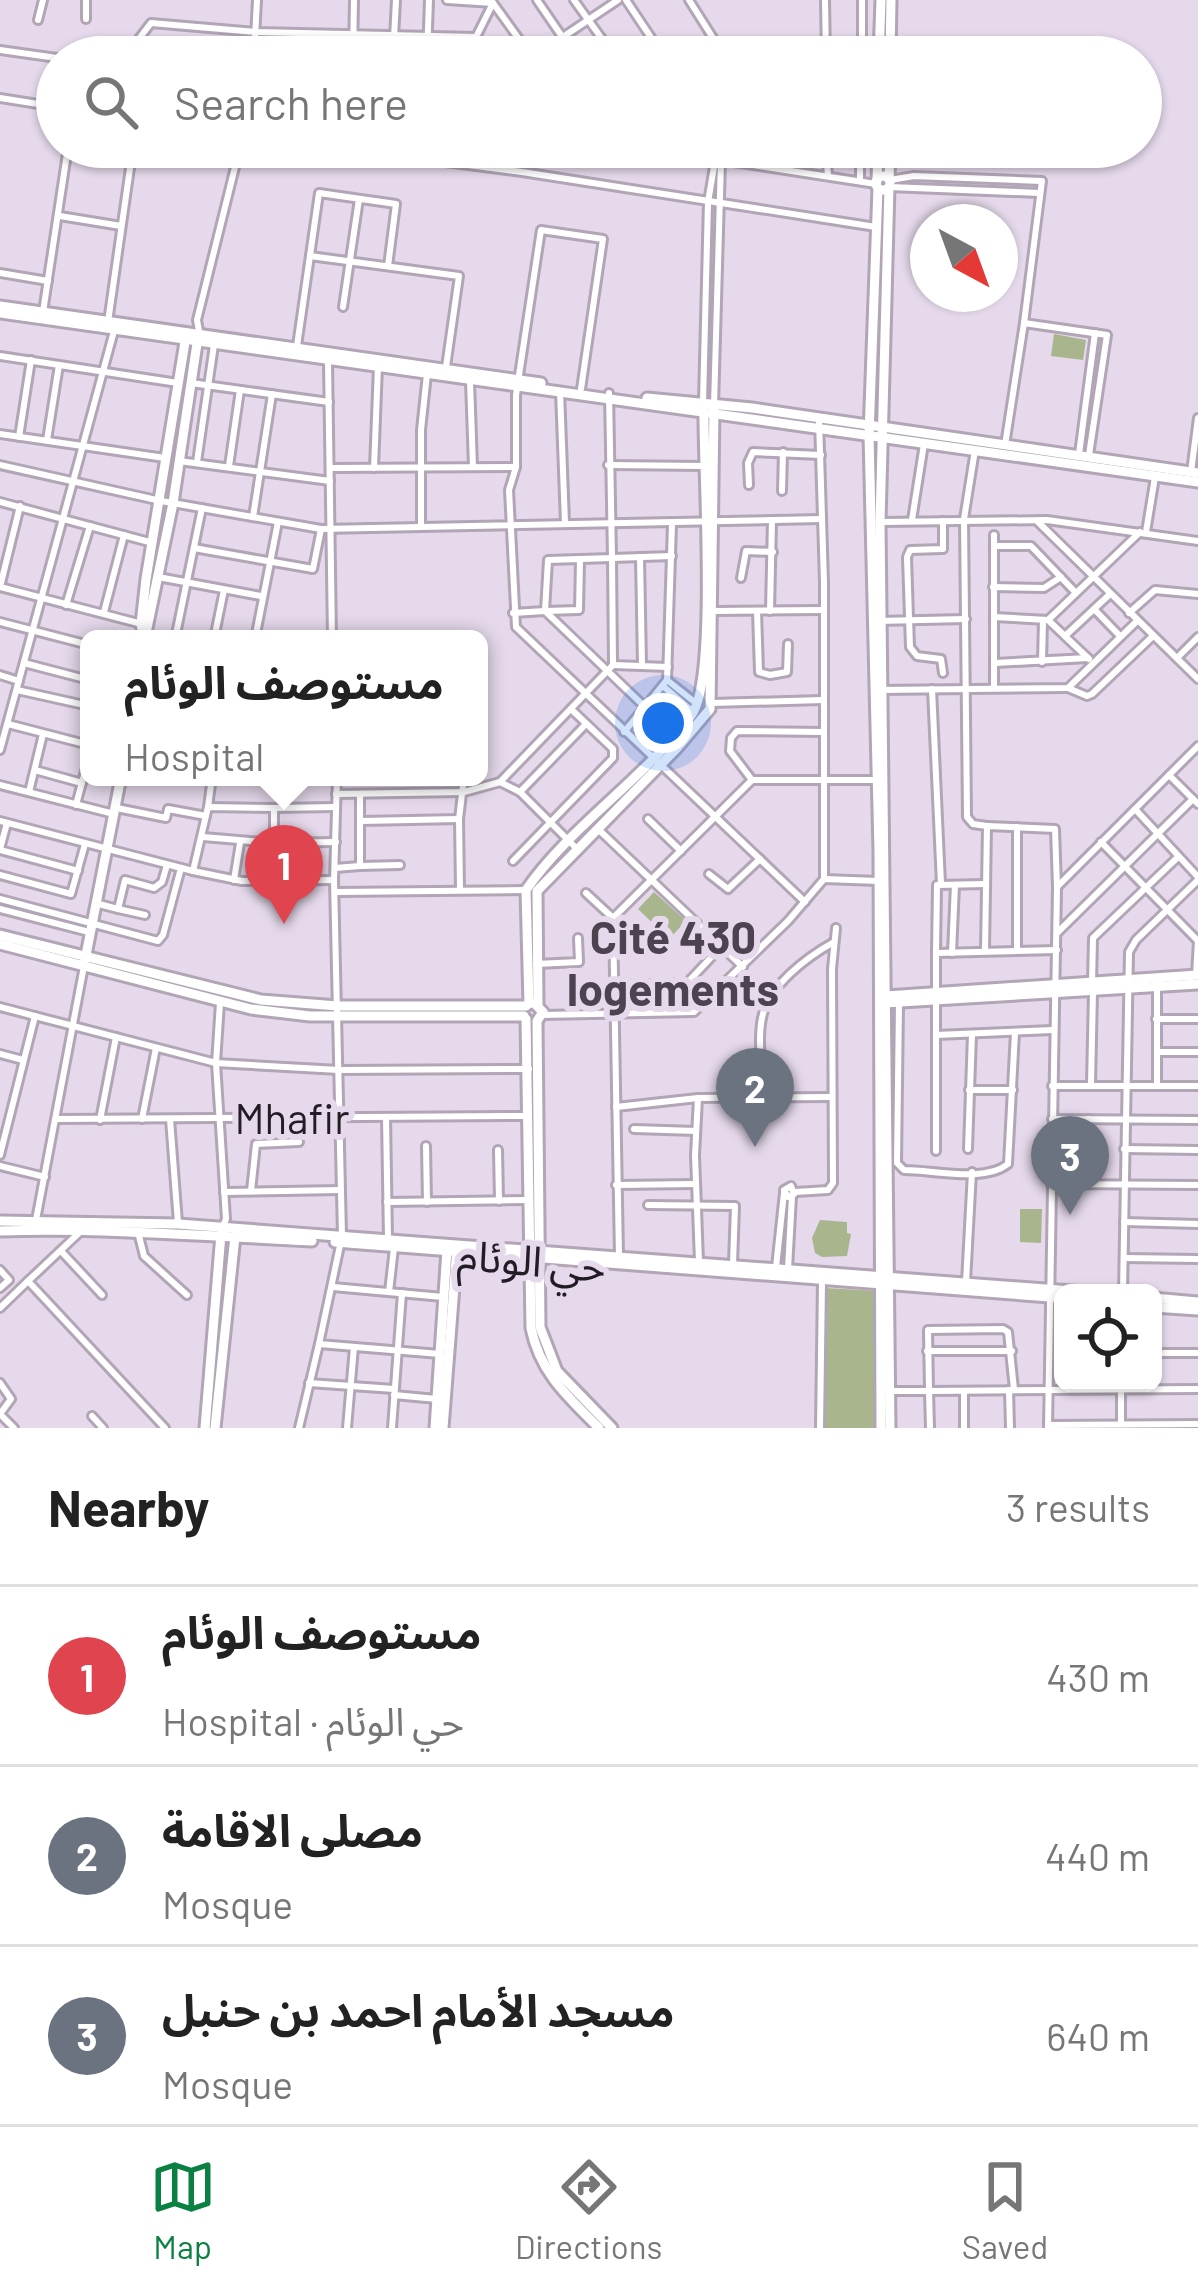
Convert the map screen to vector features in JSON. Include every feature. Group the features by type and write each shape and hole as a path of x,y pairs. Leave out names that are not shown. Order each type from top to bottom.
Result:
{"street":[{"path":"38,20 43,0"},
{"path":"86,0 86,20"},
{"path":"256,36 257,0"},
{"path":"354,0 354,34"},
{"path":"394,35 396,0"},
{"path":"141,36 151,23 256,32 428,36 429,0"},
{"path":"447,0 494,1"},
{"path":"537,0 561,36"},
{"path":"574,0 599,36"},
{"path":"563,36 622,0 649,36"},
{"path":"689,0 712,36"},
{"path":"825,0 826,36"},
{"path":"862,0 862,36"},
{"path":"879,36 880,0"},
{"path":"890,36 891,0"},
{"path":"476,36 494,1"},
{"path":"494,1 518,36"},
{"path":"0,50 36,55"},
{"path":"0,98 36,104"},
{"path":"44,312 65,168"},
{"path":"0,750 102,372 112,326 130,168"},
{"path":"144,625 158,578 178,383 235,168"},
{"path":"488,168 876,227"},
{"path":"336,892 526,890 656,762 694,731 712,703 708,202 714,168"},
{"path":"599,1428 550,1377 540,1362 531,1328 532,964 537,891 573,845 597,829 656,762 695,708 705,660 710,522 704,466 719,203 717,168"},
{"path":"777,168 882,184 1040,193 1005,447"},
{"path":"827,168 828,176"},
{"path":"860,168 860,181"},
{"path":"875,432 880,168"},
{"path":"887,168 876,227 882,881 897,1163 904,1170 972,1172 1001,1170 1008,1164 1016,1032"},
{"path":"297,346 319,193 396,204 388,266"},
{"path":"343,307 359,199"},
{"path":"58,215 121,226"},
{"path":"581,389 603,239 541,230 519,383 516,467 509,490 513,613 521,636 806,902"},
{"path":"310,256 459,276 446,368"},
{"path":"0,273 48,281"},
{"path":"0,314 44,312 112,326"},
{"path":"0,314 297,346 378,366 446,368 560,392 1196,476 1198,418"},
{"path":"1024,323 1107,335 1084,458"},
{"path":"193,333 214,345 328,355 609,396"},
{"path":"173,460 191,383 193,333"},
{"path":"197,462 214,345"},
{"path":"328,355 332,630"},
{"path":"0,356 178,383"},
{"path":"19,436 31,361"},
{"path":"47,440 59,365"},
{"path":"374,468 378,366"},
{"path":"421,526 428,369"},
{"path":"470,379 472,467"},
{"path":"191,383 329,402"},
{"path":"229,466 240,390"},
{"path":"560,392 565,524"},
{"path":"253,518 272,394"},
{"path":"609,396 611,668"},
{"path":"85,961 220,1003 279,1013 694,1012 824,879 819,423"},
{"path":"875,432 924,444 1005,447 1156,472"},
{"path":"0,434 330,481"},
{"path":"912,520 924,444"},
{"path":"975,446 964,519 967,817 973,824 987,826 1055,829 1048,1426 1198,1424"},
{"path":"749,485 748,463 753,452 821,455"},
{"path":"782,491 783,452"},
{"path":"0,465 167,502 321,529 822,519"},
{"path":"608,465 704,466"},
{"path":"330,468 516,467"},
{"path":"1042,662 1045,620 1143,532 1156,472"},
{"path":"0,502 153,543"},
{"path":"144,630 153,543 167,502"},
{"path":"20,506 0,587 144,625"},
{"path":"177,630 202,508"},
{"path":"770,611 772,520"},
{"path":"876,522 1036,520 1198,541"},
{"path":"1036,520 1198,679"},
{"path":"256,630 278,521"},
{"path":"943,521 942,550 908,553 914,654 941,659 944,673"},
{"path":"624,732 665,683 672,524"},
{"path":"66,604 90,526"},
{"path":"194,548 313,569 321,529"},
{"path":"104,614 124,535"},
{"path":"994,535 994,687"},
{"path":"994,545 1031,546 1076,593"},
{"path":"740,578 746,551 772,552"},
{"path":"545,611 548,560 672,556"},
{"path":"640,557 642,666"},
{"path":"513,613 579,610 580,560"},
{"path":"158,578 262,596"},
{"path":"993,587 1044,588 1061,578"},
{"path":"216,630 224,590"},
{"path":"1129,613 1155,590 1198,594"},
{"path":"1065,636 1110,594"},
{"path":"1094,609 1120,636"},
{"path":"714,610 824,610"},
{"path":"545,611 611,668 645,707"},
{"path":"757,611 759,672 787,672 788,644"},
{"path":"994,617 1045,620 1090,660"},
{"path":"878,621 967,620"},
{"path":"1068,688 1090,660 1137,621"},
{"path":"0,622 80,643"},
{"path":"880,690 1068,688 1087,696 1154,636"},
{"path":"1178,658 1198,637"},
{"path":"995,663 1090,660"},
{"path":"24,663 80,678"},
{"path":"488,785 500,782 611,668 668,667"},
{"path":"0,675 18,686 80,703"},
{"path":"665,683 695,708"},
{"path":"932,689 941,884"},
{"path":"712,703 823,700"},
{"path":"514,861 613,758 613,749 571,710"},
{"path":"520,792 586,724"},
{"path":"4,727 80,743"},
{"path":"752,780 730,751 730,738 737,731 824,732"},
{"path":"29,792 44,734"},
{"path":"1057,887 1198,746"},
{"path":"35,770 80,782"},
{"path":"1057,932 1196,801 1169,775"},
{"path":"620,1262 613,918 752,780 881,780"},
{"path":"500,782 520,792 573,845"},
{"path":"0,785 76,805 166,818 169,809 336,807"},
{"path":"76,805 81,786"},
{"path":"35,1225 119,786"},
{"path":"193,871 211,786"},
{"path":"298,1428 342,1239 334,880 336,786"},
{"path":"460,889 459,819 464,786"},
{"path":"336,794 464,792 486,786"},
{"path":"360,795 361,866"},
{"path":"274,808 274,843"},
{"path":"1123,1284 1131,947 1198,878 1135,809"},
{"path":"361,821 459,819"},
{"path":"648,819 681,850"},
{"path":"78,871 0,850 3,822 234,880 334,880"},
{"path":"985,951 987,826"},
{"path":"1017,827 1017,950"},
{"path":"597,829 743,967"},
{"path":"203,837 335,842"},
{"path":"234,880 240,842"},
{"path":"1101,842 1198,941 1197,978"},
{"path":"0,875 71,894 85,844"},
{"path":"1091,1086 1093,938 1178,857"},
{"path":"709,874 728,889 760,859"},
{"path":"118,909 125,880 154,888 162,882 166,865"},
{"path":"335,868 400,865"},
{"path":"0,909 160,940 181,868"},
{"path":"824,879 882,881"},
{"path":"952,953 955,884"},
{"path":"936,1151 935,888 986,884"},
{"path":"1190,888 1198,896"},
{"path":"526,890 532,964"},
{"path":"586,893 613,918"},
{"path":"0,899 92,927"},
{"path":"95,903 145,915"},
{"path":"790,1194 832,1187 836,928"},
{"path":"532,964 579,962 578,938"},
{"path":"0,940 243,997 338,1011"},
{"path":"764,1096 761,1020 766,1005 799,966 833,942"},
{"path":"613,985 687,983 720,948"},
{"path":"936,952 1057,950"},
{"path":"886,1000 1197,978"},
{"path":"1127,985 1157,988 1197,978"},
{"path":"1157,988 1157,1085"},
{"path":"885,1428 886,1000"},
{"path":"205,1428 224,1192 216,1063 220,1003"},
{"path":"0,1006 216,1063 339,1070 529,1070"},
{"path":"532,1012 528,1200 540,1327 557,1371 613,1428"},
{"path":"0,1155 35,1016"},
{"path":"1156,1019 1198,1019"},
{"path":"936,1035 1054,1030"},
{"path":"968,1149 971,1034"},
{"path":"100,1120 116,1037"},
{"path":"142,1119 156,1048"},
{"path":"1156,1052 1198,1052"},
{"path":"0,1054 23,1060"},
{"path":"1052,1086 1198,1086"},
{"path":"969,1090 1013,1090"},
{"path":"616,1107 698,1098 832,1097"},
{"path":"698,1098 699,1268"},
{"name":"Mhafir","path":"56,1119 529,1116"},
{"path":"386,1117 389,1292"},
{"path":"1088,1118 1088,1183"},
{"path":"170,1119 178,1228"},
{"path":"1052,1119 1198,1120"},
{"path":"634,1129 696,1131"},
{"path":"251,1191 256,1144 299,1142"},
{"path":"426,1146 427,1202"},
{"path":"1124,1149 1198,1150"},
{"path":"498,1150 499,1201"},
{"path":"0,1166 45,1177"},
{"path":"966,1282 972,1172"},
{"path":"616,1184 696,1184"},
{"path":"1051,1184 1198,1185"},
{"path":"224,1192 340,1190"},
{"path":"776,1269 790,1194"},
{"path":"788,1270 790,1194"},
{"path":"387,1202 528,1200"},
{"path":"648,1205 735,1206 732,1270"},
{"name":"حي الوئام","path":"0,1221 82,1231 178,1228"},
{"path":"1124,1222 1198,1224"},
{"name":"حي الوئام","path":"0,1231 35,1225 222,1228 254,1238 342,1239"},
{"path":"215,1428 235,1234 222,1228"},
{"path":"0,1307 82,1231"},
{"path":"138,1232 145,1256 187,1295"},
{"name":"حي الوئام","path":"235,1234 732,1270 822,1281 966,1282 1054,1295"},
{"path":"232,1263 254,1238"},
{"path":"439,1428 436,1400 443,1297 452,1249"},
{"path":"439,1428 452,1249"},
{"path":"61,1251 102,1295"},
{"path":"1123,1258 1198,1259"},
{"name":"حي الوئام","path":"732,1270 776,1269 1054,1293"},
{"path":"0,1270 9,1280 0,1288"},
{"path":"28,1281 162,1424 151,1428"},
{"path":"820,1428 822,1281"},
{"path":"885,1281 889,1391 885,1428"},
{"path":"332,1287 443,1297"},
{"path":"392,1428 402,1293"},
{"path":"1162,1303 1198,1306"},
{"path":"930,1428 928,1330 956,1328 1003,1329 1011,1338 1010,1428"},
{"path":"319,1344 440,1354"},
{"path":"347,1428 354,1347"},
{"path":"927,1351 1012,1352"},
{"path":"1049,1351 1054,1351"},
{"path":"1162,1352 1198,1353"},
{"path":"0,1383 11,1399 0,1414 14,1428"},
{"path":"309,1383 436,1400"},
{"path":"1162,1388 1198,1389"},
{"path":"889,1391 1054,1389"},
{"path":"964,1391 964,1428"},
{"path":"1121,1392 1121,1426"},
{"path":"92,1416 103,1428"}],"green space":[{"path":"1054,334 1086,340 1083,360 1051,356"},
{"path":"654,892 686,921 669,939 638,909"},
{"path":"1020,1209 1042,1209 1041,1243 1020,1242"},
{"path":"820,1220 847,1222 851,1234 847,1256 815,1253 812,1238"},
{"path":"825,1288 879,1291 878,1428 821,1428"}],"place":[{"name":"مستوصف الوئام","path":"284,924"},
{"name":"مصلى الاقامة","path":"755,1147"},
{"name":"مسجد الأمام احمد بن حنبل","path":"1070,1215"}],"district":[{"name":"Cité 430 logements","path":"673,962"}]}
